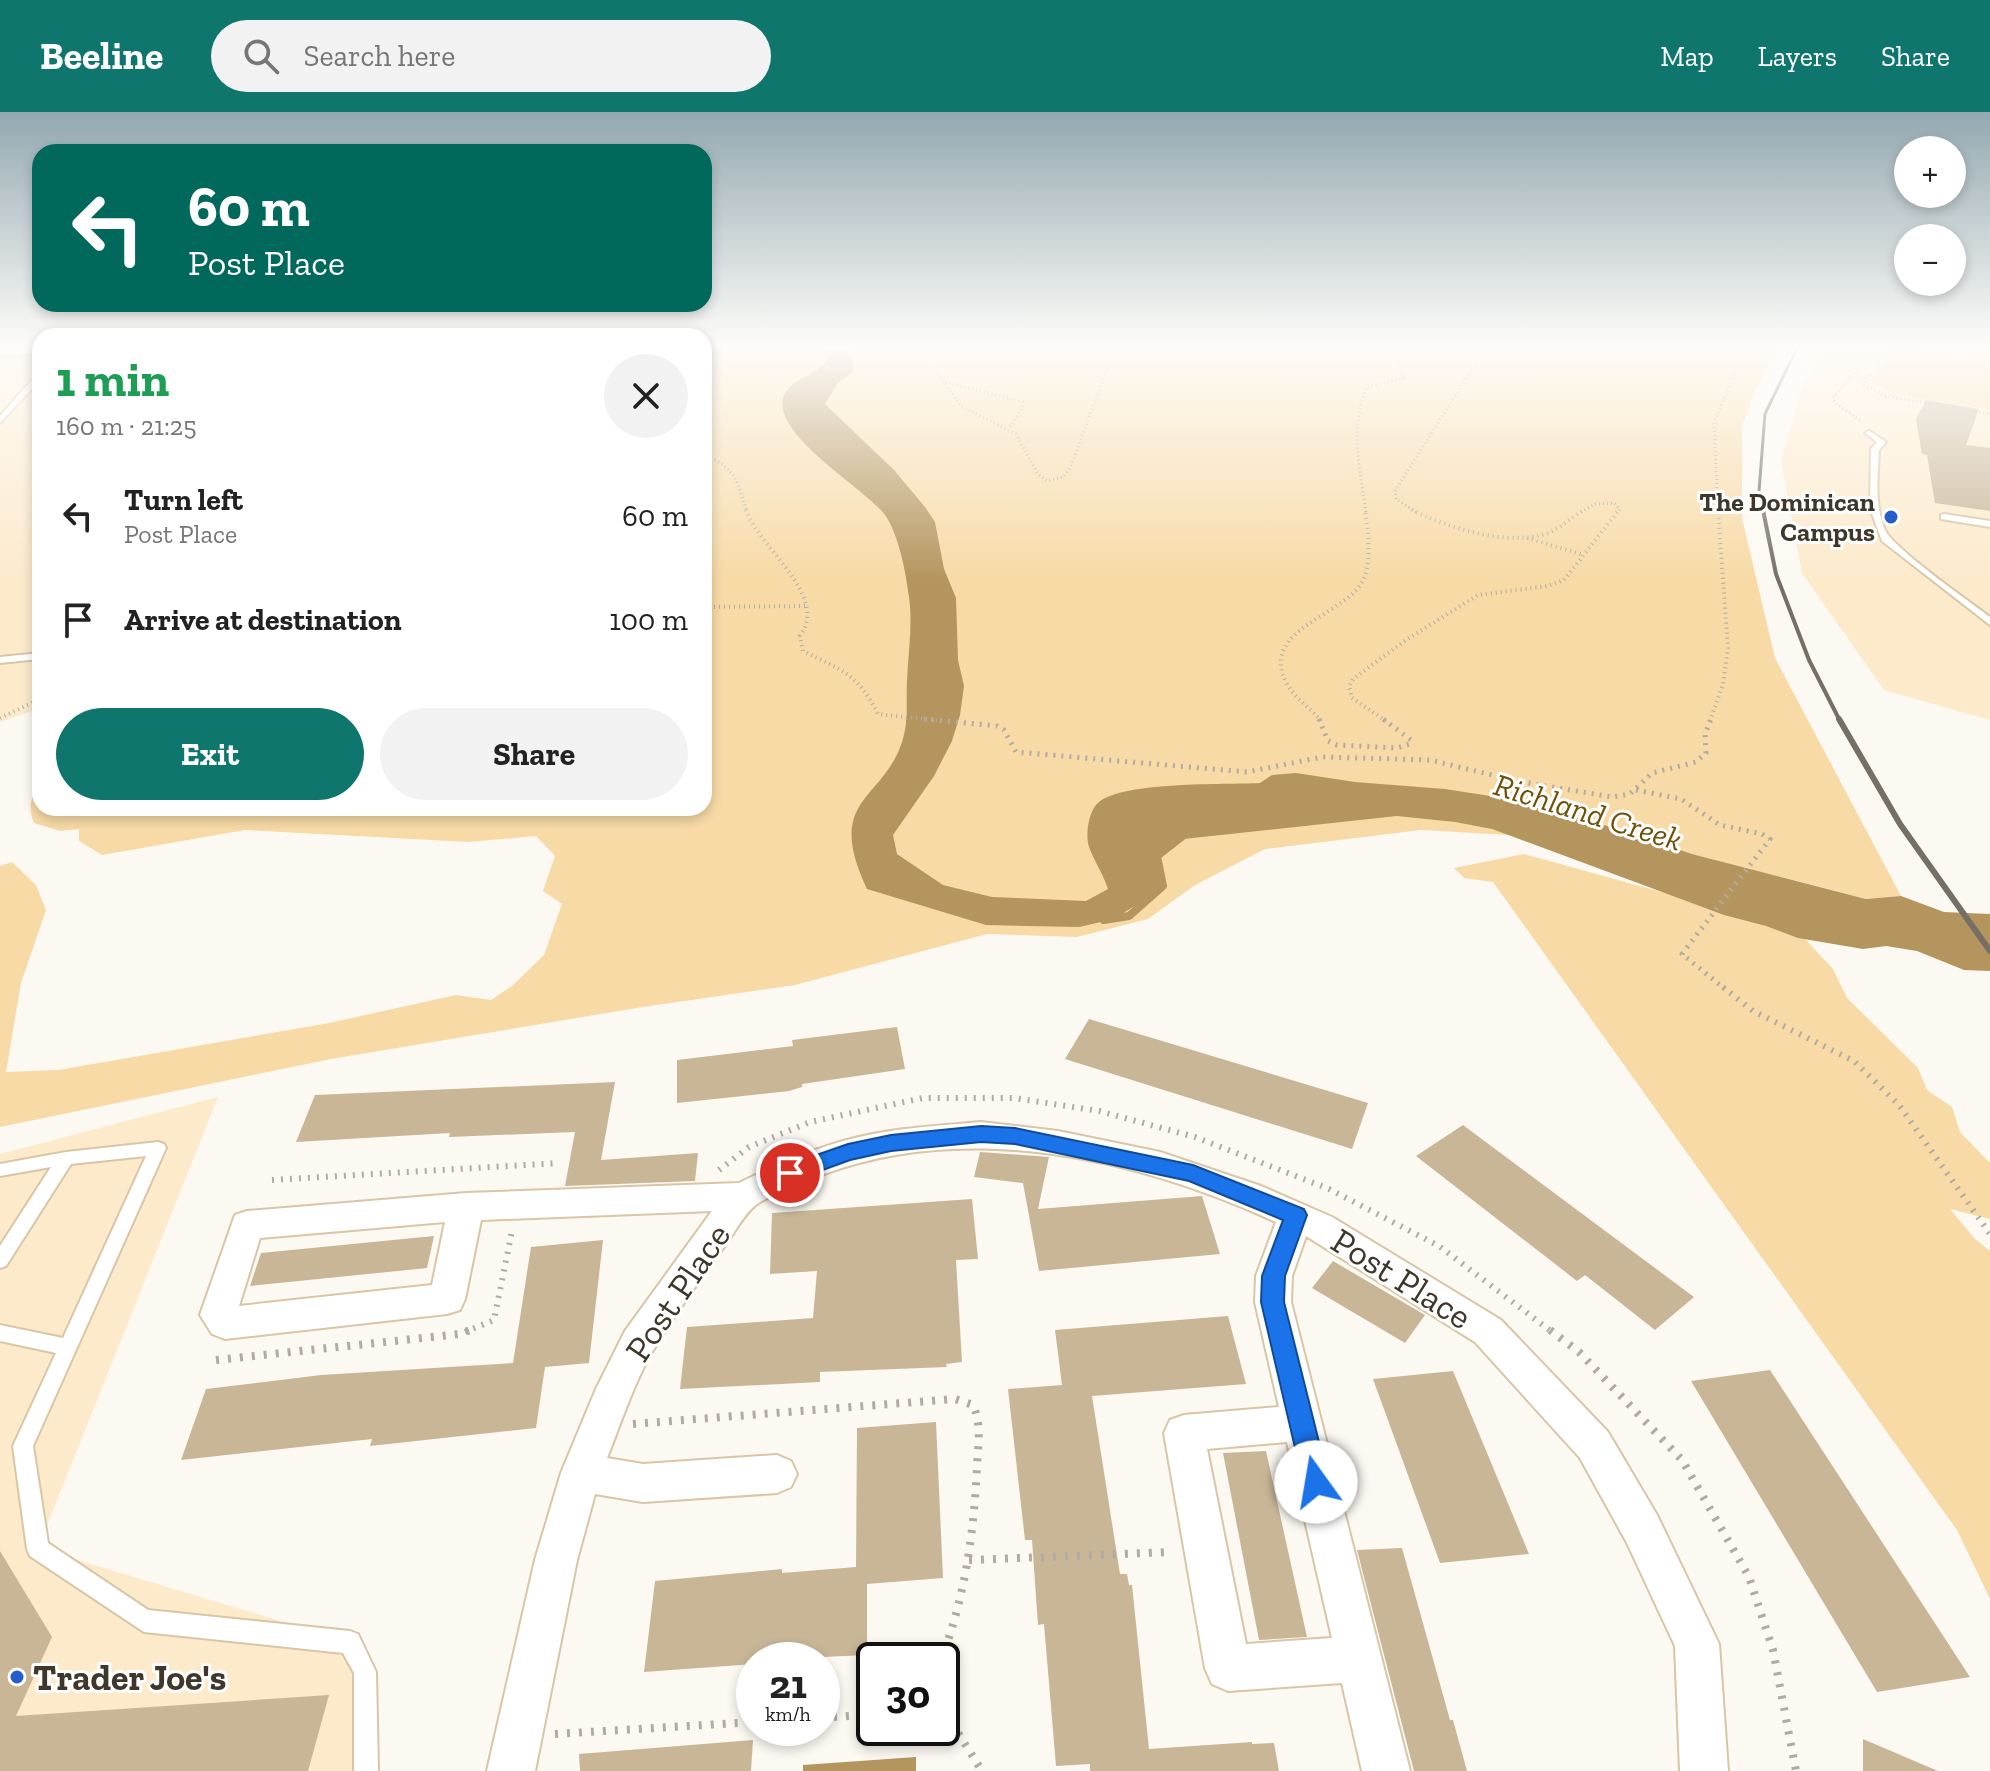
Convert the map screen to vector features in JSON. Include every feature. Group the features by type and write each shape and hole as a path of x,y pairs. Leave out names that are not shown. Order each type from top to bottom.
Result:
{"street":[{"name":"Post Place","path":"514,1754 556,1560 581,1473 638,1342 729,1184 790,1173 848,1152 891,1143 981,1134 1058,1143 1193,1174 1320,1227 1488,1331 1594,1445 1642,1529 1697,1644 1704,1771"},
{"path":"466,1207 447,1299 225,1323 218,1315 247,1225 729,1184"},
{"path":"1296,1215 1274,1276 1273,1302 1386,1771"},
{"path":"1302,1423 1184,1433 1228,1668 1359,1659"},
{"path":"581,1473 643,1483 777,1474"}],"lane":[{"path":"1869,433 1882,442 1875,449 1873,502 1876,523 1887,541 1990,622"},
{"path":"1944,517 1990,524"},
{"path":"0,660 32,657"},
{"path":"0,1170 66,1158 158,1148 23,1446 38,1549 144,1621 350,1642 365,1672 366,1771"},
{"path":"0,1261 66,1158"},
{"path":"0,1333 68,1347"}],"path":[{"path":"1003,425 1016,434 1044,480 1063,477 1070,468 1086,425"},
{"path":"1358,425 1368,558 1363,581 1297,633 1283,648 1284,680 1319,718 1328,741 1357,747 1405,747 1410,744 1411,740 1406,734 1352,698 1349,687 1356,676 1473,597 1493,591 1558,584 1567,578 1619,511 1619,505 1609,502 1596,504 1545,534 1524,537"},
{"path":"1436,425 1401,480 1395,495 1403,506 1424,516 1524,537 1584,555"},
{"path":"712,458 727,465 734,473 751,524 786,568 809,606 809,624 799,641 803,651 852,675 866,691 878,714 997,726 1004,730 1016,752 1247,772 1322,757 1430,760 1517,781 1602,797 1621,797 1635,790 1649,775 1696,762 1706,753 1705,734 1723,684 1728,648 1714,425"},
{"path":"1864,425 1869,433"},
{"path":"712,607 809,606"},
{"path":"0,718 32,703"},
{"path":"1635,790 1687,802 1720,825 1762,834 1770,839 1682,954 1753,1011 1854,1061 1899,1105 1990,1234"},
{"path":"729,1184 749,1147 810,1122 923,1098 1014,1098 1099,1111 1195,1137 1329,1189 1439,1246 1579,1352 1682,1460 1749,1577 1773,1650 1796,1771"},
{"path":"272,1180 559,1163"},
{"path":"599,1427 955,1399 973,1405 978,1422 976,1500 969,1560 947,1642"},
{"path":"969,1560 1206,1550"},
{"path":"514,1754 736,1724"},
{"path":"960,1739 982,1771"}],"shaded area":[{"path":"0,425 32,425 32,711 0,722"},
{"path":"712,425 1742,425 1742,518 1775,658 1901,896 1867,899 1692,854 1537,806 1509,835 1421,830 1265,849 1195,885 1148,919 1077,937 987,934 795,985 331,1059 0,1127 0,866 12,862 36,885 46,910 21,983 6,1072 58,1070 329,1023 456,995 491,1000 512,986 544,955 562,904 543,891 555,856 536,836 469,842 245,830 102,855 79,841 79,829 60,831 34,823 31,813 32,800 32,816 712,816"},
{"path":"791,425 847,425 894,470 935,522 944,569 956,598 958,660 964,686 952,741 934,776 893,835 897,854 943,885 992,897 1086,901 1108,889 1087,838 1091,815 1099,802 1130,790 1176,785 1260,783 1272,775 1296,773 1490,796 1598,823 1692,854 1866,899 1901,896 1944,912 1990,914 1990,971 1964,970 1917,951 1886,946 1863,949 1798,938 1724,915 1492,829 1397,816 1174,840 1158,852 1161,873 1158,891 1114,919 1079,927 986,925 867,889 855,857 852,833 855,815 887,772 905,730 910,629 906,577 894,533 885,515 806,445"},
{"name":"The Dominican Campus","path":"1791,425 1990,425 1990,720 1884,690 1802,573 1781,461"},
{"path":"1524,854 1748,916 1804,938 1833,969 1847,998 1918,1068 1927,1090 1952,1107 1960,1132 1990,1163 1990,1219 1950,1209 1975,1239 1990,1251 1990,1599 1957,1530 1493,882 1464,878 1454,868"},
{"path":"218,1097 38,1548 350,1642 364,1771 0,1771 0,1154"},
{"path":"916,1757 916,1771 803,1771 803,1765"}],"building":[{"path":"1917,425 1973,425 1966,445 1990,448 1990,511 1935,503 1927,455 1922,454"},
{"path":"1089,1019 1368,1103 1352,1149 1065,1059"},
{"path":"897,1027 905,1069 802,1084 802,1087 789,1091 677,1103 677,1060 793,1046 792,1040"},
{"path":"615,1082 601,1160 698,1153 695,1181 565,1186 575,1132 449,1137 450,1133 296,1142 315,1095"},
{"path":"1463,1125 1694,1297 1655,1330 1585,1275 1577,1281 1416,1156"},
{"path":"980,1152 1049,1157 1038,1209 1202,1196 1220,1254 1039,1271 1023,1183 974,1177"},
{"path":"972,1199 978,1259 956,1260 962,1362 946,1364 947,1367 820,1372 820,1382 680,1389 687,1327 813,1318 817,1271 770,1274 772,1213"},
{"path":"434,1236 427,1268 250,1286 261,1253"},
{"path":"603,1240 589,1363 545,1367 536,1428 370,1446 372,1439 181,1460 206,1389 321,1375 513,1363 531,1247"},
{"path":"1333,1261 1425,1315 1405,1343 1312,1288"},
{"path":"1228,1316 1246,1384 1092,1396 1120,1574 1127,1574 1129,1585 1132,1585 1149,1749 1274,1743 1279,1771 1090,1771 1090,1764 1056,1766 1044,1624 1038,1625 1032,1540 1025,1540 1008,1389 1062,1385 1055,1330"},
{"path":"1770,1370 1970,1677 1877,1692 1691,1381"},
{"path":"1453,1371 1529,1554 1440,1563 1373,1379"},
{"path":"936,1422 943,1578 867,1584 867,1642 856,1642 856,1655 840,1656 840,1642 736,1642 736,1665 644,1672 655,1581 782,1569 782,1573 856,1567 857,1428"},
{"path":"1266,1451 1307,1637 1259,1640 1223,1453"},
{"path":"1402,1548 1467,1771 1414,1771 1357,1550"},
{"path":"0,1551 52,1637 16,1716 329,1695 308,1771 0,1771"},
{"path":"1863,1739 1938,1771 1863,1771"},
{"path":"736,1741 736,1746 753,1746 751,1771 580,1771 579,1754"}],"waterway":[{"name":"Richland Creek","path":"1104,920 1129,916 1163,886 1157,856 1185,834"},
{"name":"Richland Creek","path":"1860,921 1912,932"}],"railway":[{"path":"1764,425 1759,491 1764,512"},
{"path":"1763,510 1776,574 1809,660 1840,721"},
{"path":"1839,719 1900,824 1990,951"}],"place":[{"name":"The Dominican Campus","path":"1891,517"},
{"name":"Trader Joe's","path":"17,1677"}],"route":[{"path":"790,1173 848,1152 891,1143 981,1134 1015,1136 1193,1174 1296,1215 1274,1276 1273,1302 1316,1482"}]}
